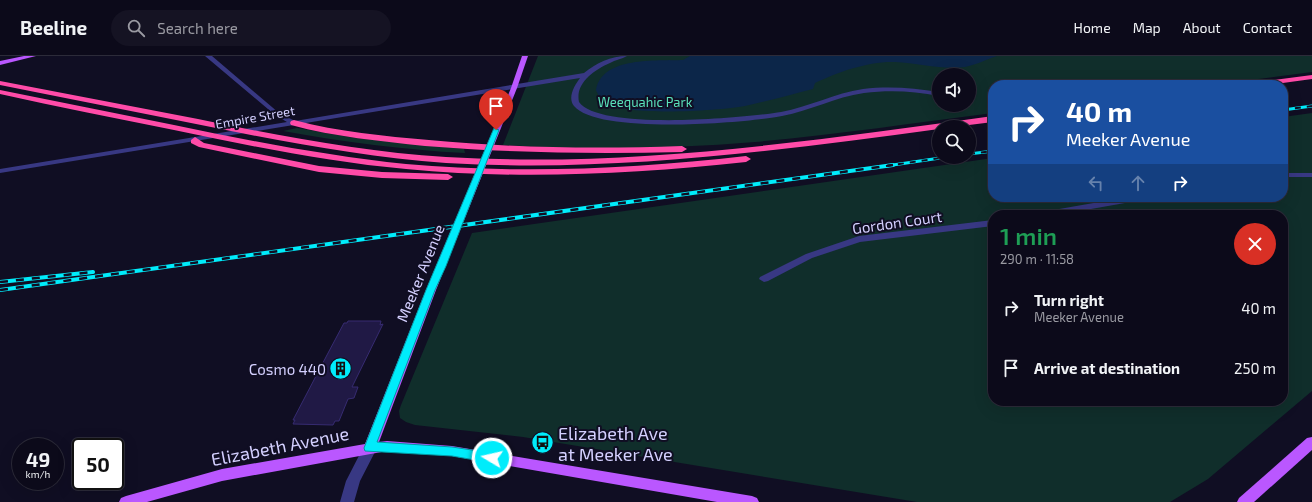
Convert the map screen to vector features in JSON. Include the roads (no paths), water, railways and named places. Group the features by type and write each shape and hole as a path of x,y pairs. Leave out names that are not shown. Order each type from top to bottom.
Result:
{"highway":[{"path":"1288,80 1312,77"},
{"path":"0,83 272,137 362,152 448,160 590,162 665,158 733,152 988,120"},
{"path":"1288,86 1312,83"},
{"path":"0,92 240,141 339,159 442,174"},
{"path":"294,123 318,130 356,136 516,149 585,151 679,150 839,139"},
{"path":"976,128 988,127"},
{"path":"195,140 196,143 202,145 319,169 382,175 442,174 564,176 741,160 932,134"}],"main road":[{"path":"0,63 33,56"},
{"name":"Meeker Avenue","path":"370,448 431,290 514,88 525,56"},
{"path":"1244,502 1312,442"},
{"name":"Elizabeth Avenue","path":"126,502 222,475 387,446 452,451 752,502"}],"street":[{"path":"208,56 277,114 294,123"},
{"path":"624,56 596,67 584,77 575,92 576,104 580,108 588,112 615,119 643,122 689,122 755,118 782,114 861,91 888,88 920,90 932,93"},
{"name":"Empire Street","path":"0,171 584,77"},
{"path":"1288,175 1312,175"},
{"path":"1070,210 1114,202"},
{"name":"Gordon Court","path":"764,278 809,256 859,239 988,224"},
{"name":"Meeker Avenue","path":"347,502 353,481 370,448"}],"water":[{"path":"690,56 997,56 969,66 957,68 895,62 864,65 844,71 815,83 813,89 732,108 696,111 654,111 619,108 604,101 596,90 600,79 608,71 619,66 646,61 683,60"}],"railway":[{"path":"1288,109 1312,106"},
{"path":"976,153 988,152"},
{"path":"889,166 932,159"},
{"path":"889,166 893,165"},
{"path":"0,290 889,166"},
{"path":"0,282 93,272"}],"place":[{"name":"Cosmo 440","path":"341,369"},
{"name":"Elizabeth Ave at Meeker Ave","path":"542,443"}],"park label":[{"name":"Weequahic Park","path":"645,102"}]}
